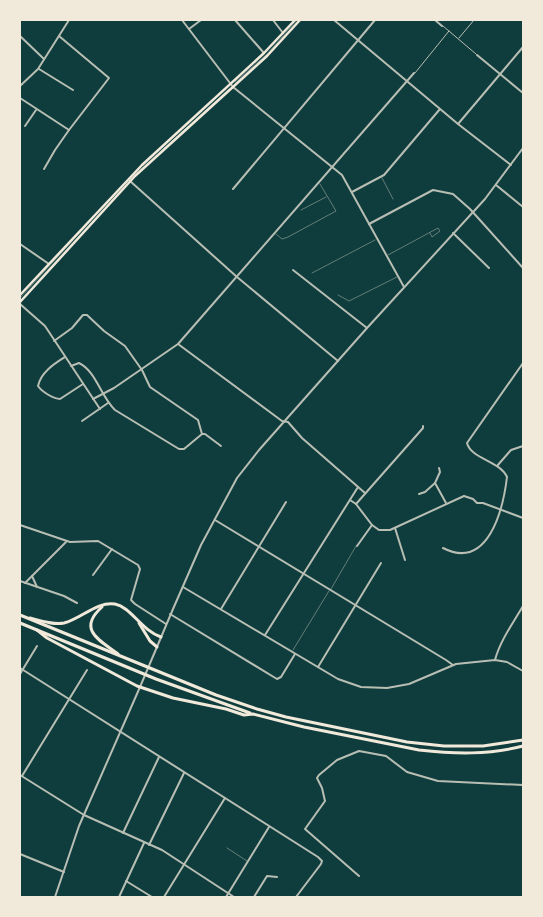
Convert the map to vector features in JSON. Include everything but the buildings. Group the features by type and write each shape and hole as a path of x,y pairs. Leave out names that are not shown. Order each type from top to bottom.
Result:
{"highway":[{"path":"20,616 52,623 63,623 104,605 114,604 122,606 149,632 161,637"},
{"path":"104,605 98,610 92,620 92,632 98,641 122,657"},
{"path":"20,616 216,696 257,709 416,743 444,746 483,746 523,740"},
{"path":"20,623 156,680 253,714 419,750 460,754 490,752 523,746"},
{"path":"139,623 150,641 157,647"},
{"path":"37,630 47,638 140,687 173,698 226,709 244,715 253,714"}],"main road":[{"path":"20,303 162,146 264,53 297,20"},
{"path":"20,296 104,205 273,50 297,20"}],"street":[{"path":"20,86 38,68 69,20"},
{"path":"182,20 233,87 342,175 404,287"},
{"path":"189,29 201,20"},
{"path":"235,20 264,53"},
{"path":"273,20 283,33"},
{"path":"334,20 458,124 511,164"},
{"path":"233,190 375,20"},
{"path":"458,38 474,20"},
{"path":"437,21 523,93"},
{"path":"93,399 142,370 178,344 408,81 449,31"},
{"path":"20,36 44,59"},
{"path":"44,169 69,130 109,78 59,36"},
{"path":"458,124 501,76 523,47"},
{"path":"38,68 73,90"},
{"path":"20,98 69,130"},
{"path":"25,126 36,109"},
{"path":"352,192 382,177 440,109"},
{"path":"55,897 79,826 170,614 201,545 237,478 284,421 473,212 496,185 523,148"},
{"path":"130,180 237,277 338,361"},
{"path":"496,185 523,207"},
{"path":"368,224 433,190 453,194 473,212 523,268"},
{"path":"453,233 489,268"},
{"path":"20,244 49,264"},
{"path":"293,270 367,328"},
{"path":"20,303 45,326 100,409"},
{"path":"54,341 72,328 83,315 87,315 104,331 125,346 142,370 150,387 198,420 202,434"},
{"path":"178,344 282,421 293,426 302,438 365,493"},
{"path":"65,357 44,374 39,381 38,386 40,390 56,399 60,399 83,384"},
{"path":"71,366 79,363 86,366 108,403 126,418 179,449 184,449 202,434"},
{"path":"443,548 455,553 468,552 476,550 489,537 500,510 508,477 497,466 470,450 467,443 523,363"},
{"path":"82,421 108,403"},
{"path":"356,504 423,426"},
{"path":"202,434 205,434 221,446"},
{"path":"497,466 511,450 523,446"},
{"path":"419,494 425,492 435,483 440,472 439,468"},
{"path":"435,483 446,503"},
{"path":"265,635 358,487"},
{"path":"350,500 356,504 372,525 384,531 395,528 464,496 473,499 477,503 483,503 523,518"},
{"path":"221,609 286,502"},
{"path":"215,520 453,665"},
{"path":"20,525 59,540 76,542 96,540 140,567 131,597 132,602 166,624"},
{"path":"357,545 372,525"},
{"path":"395,528 406,560"},
{"path":"59,540 61,546"},
{"path":"25,583 66,541"},
{"path":"93,575 112,549"},
{"path":"318,667 381,563"},
{"path":"32,576 37,587"},
{"path":"20,581 64,596 77,603"},
{"path":"183,587 338,679 354,685 378,688 409,684 453,665 466,662 495,660 507,662 523,671"},
{"path":"495,660 506,635 523,606"},
{"path":"170,614 277,679 281,677 296,654"},
{"path":"20,674 37,646"},
{"path":"20,668 318,857 322,861 319,868 296,897"},
{"path":"87,670 21,775 84,815 162,850 234,897"},
{"path":"359,876 337,859 305,828 325,801 317,778 337,760 359,751 386,756 407,772 438,781 523,785"},
{"path":"123,833 160,757"},
{"path":"148,844 184,773"},
{"path":"164,897 225,798"},
{"path":"226,897 270,827"},
{"path":"119,897 144,843"},
{"path":"20,854 64,872"},
{"path":"254,897 267,876 277,877"},
{"path":"126,881 152,897"}],"lane":[{"path":"230,84 236,81 266,54 297,20"},
{"path":"382,177 393,199"},
{"path":"274,234 282,239 288,237 336,211 320,182"},
{"path":"301,210 327,196"},
{"path":"20,296 104,205"},
{"path":"386,256 430,233"},
{"path":"312,273 376,239"},
{"path":"338,295 349,301 397,277"},
{"path":"292,652 357,545"},
{"path":"228,848 248,862"}]}
